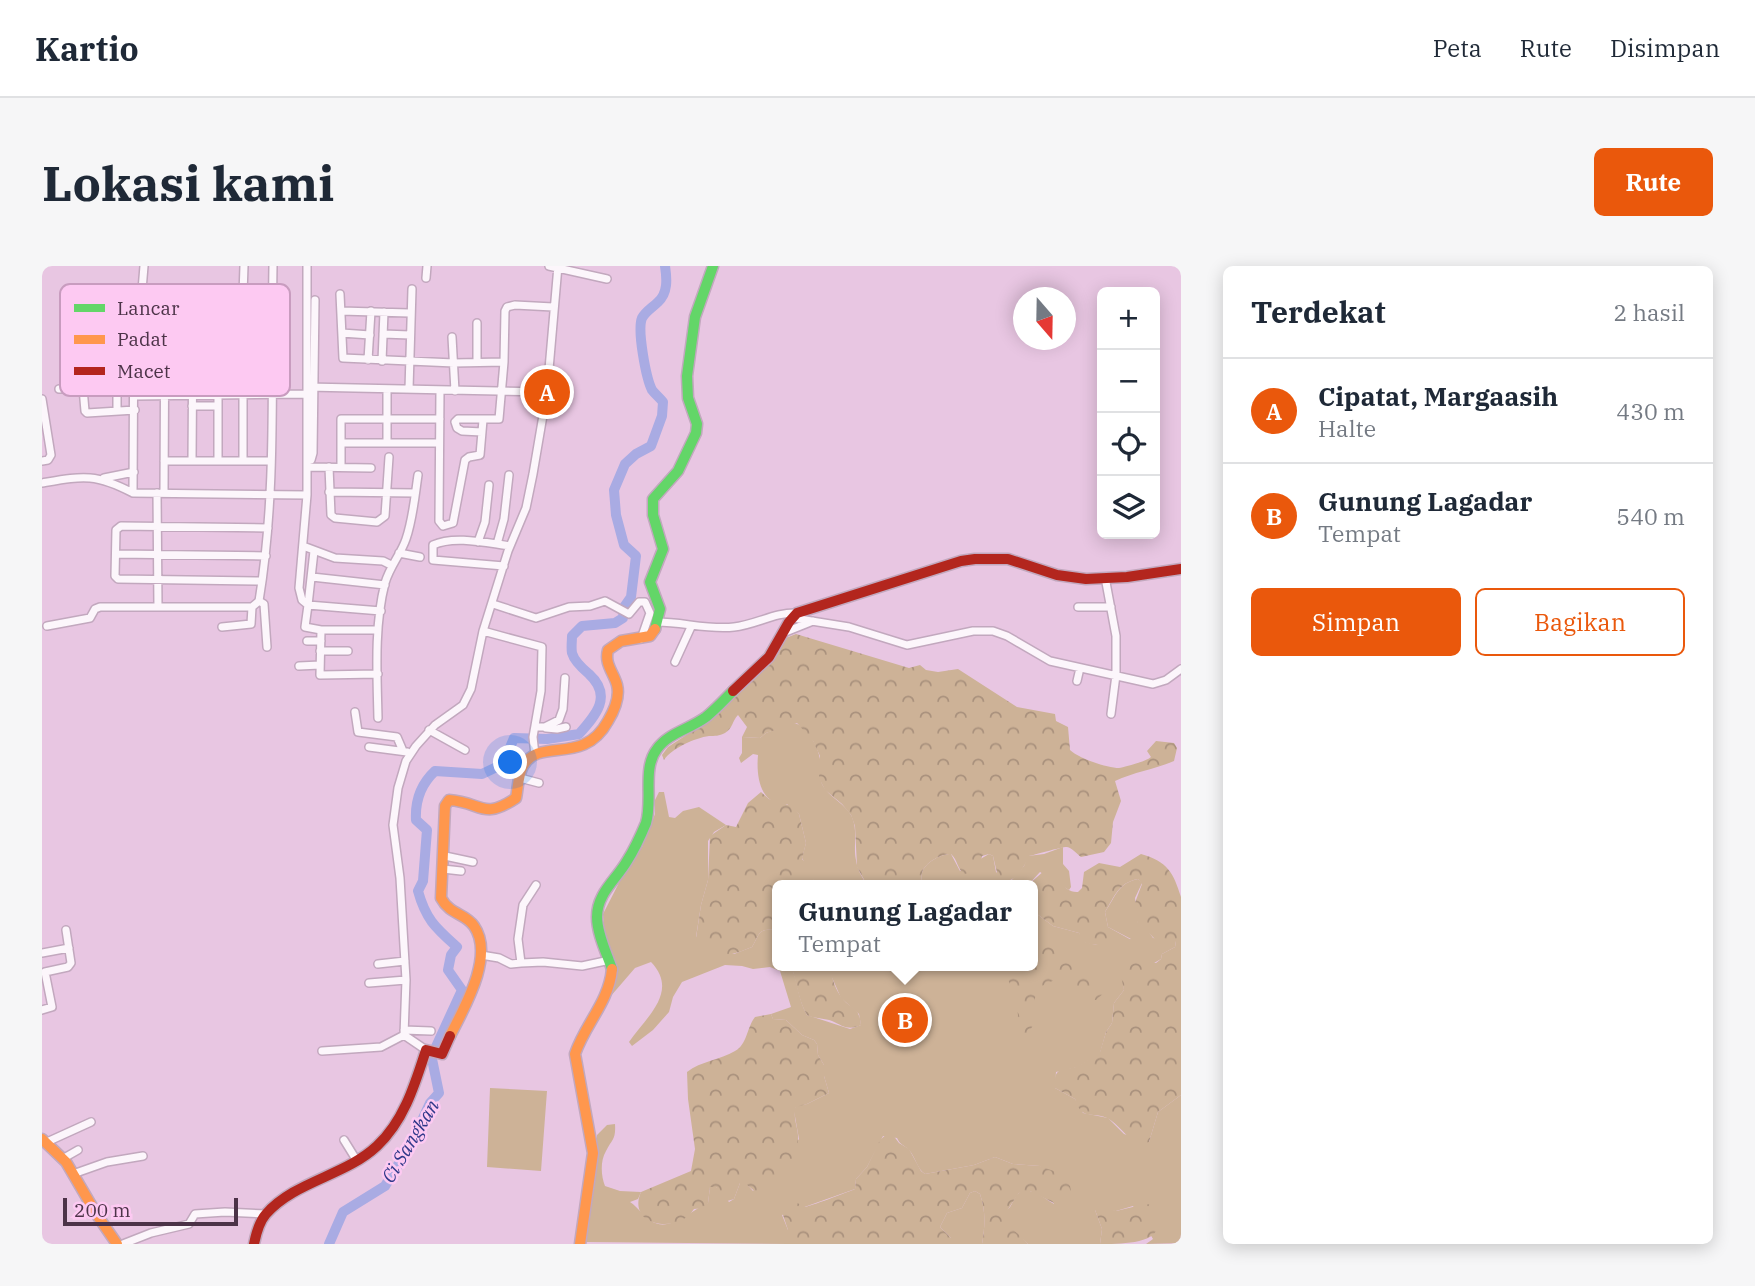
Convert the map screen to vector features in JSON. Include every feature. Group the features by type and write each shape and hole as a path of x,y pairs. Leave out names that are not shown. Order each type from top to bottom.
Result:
{"street":[{"path":"141,284 144,266"},
{"path":"243,284 244,266"},
{"path":"273,266 273,284"},
{"path":"307,266 313,453 307,464 300,597 308,605 381,611"},
{"path":"426,278 427,266"},
{"path":"549,266 607,279"},
{"path":"404,1032 430,1051 442,1054 483,956 473,922 451,910 442,900 440,889 447,856 444,812 449,800 456,799 482,811 491,811 516,798 524,779 523,766 535,755 577,749 595,740 605,727 618,693 617,682 606,662 607,653 616,643 651,635 662,622 661,606 650,582 663,546 652,505 655,495 678,471 696,433 698,424 688,398 687,376 695,317 713,266"},
{"path":"404,1032 405,961 400,878 393,825 400,777 407,752 429,730 458,710 468,698 474,679 483,631 503,566 526,508 547,392 558,267"},
{"path":"409,389 412,289"},
{"path":"340,294 342,358 410,362 504,362"},
{"path":"309,389 315,300"},
{"path":"482,432 461,432 456,422 458,419 499,420 507,307 553,307"},
{"path":"341,311 410,313"},
{"path":"368,360 371,311"},
{"path":"382,360 384,312"},
{"path":"477,323 477,362"},
{"path":"342,333 370,335"},
{"path":"383,334 410,335"},
{"path":"452,337 455,391"},
{"path":"290,392 309,389 409,389 547,392"},
{"path":"387,389 387,442"},
{"path":"440,390 439,521 443,526 453,523 465,460 480,455 483,420"},
{"path":"84,396 87,414 135,410"},
{"path":"117,396 117,411"},
{"path":"133,493 135,396"},
{"path":"158,607 157,526 164,461 165,396"},
{"path":"192,396 192,461"},
{"path":"218,396 218,461"},
{"path":"243,396 243,461"},
{"path":"222,626 251,624 262,581 270,495 271,396"},
{"path":"42,399 51,455 48,460 42,461"},
{"path":"192,406 218,406"},
{"path":"341,467 342,419 440,419"},
{"path":"341,443 439,443"},
{"path":"329,467 331,515 335,518 380,521 384,516 389,457"},
{"path":"164,461 270,461"},
{"path":"307,464 371,467"},
{"path":"42,484 79,478 102,479 134,472"},
{"path":"378,718 378,630 385,585 391,565 409,531 418,475"},
{"path":"497,544 504,519 509,475"},
{"path":"102,479 133,493 307,495"},
{"path":"478,542 485,522 489,485"},
{"path":"329,492 415,493"},
{"path":"262,581 116,578 117,527 268,528"},
{"path":"503,566 432,559 434,544 478,542 510,546"},
{"path":"303,547 341,559 383,561 391,565"},
{"path":"314,551 306,627 321,630 378,630"},
{"path":"399,553 420,557"},
{"path":"116,554 266,556"},
{"path":"662,622 691,627 738,627 770,617 795,615 977,558 1003,558 1063,576 1150,575 1181,569"},
{"path":"312,577 385,585"},
{"path":"1105,577 1116,636 1116,675 1111,715"},
{"path":"493,604 536,618 569,607 590,606 605,601 628,614 639,603 648,604 650,613 641,639"},
{"path":"47,626 90,618 94,614 94,608 98,607 264,604 267,647"},
{"path":"1078,607 1111,607"},
{"path":"795,615 849,627 907,645 972,631 993,631 1051,661 1156,683 1173,676 1181,669"},
{"path":"580,1244 581,1223 593,1159 590,1128 575,1054 606,997 612,973 598,923 599,906 604,891 626,863 646,822 654,752 665,739 683,732 706,717 769,657 795,615"},
{"path":"783,633 814,621"},
{"path":"675,662 691,627"},
{"path":"321,630 321,676 378,674"},
{"path":"483,631 542,647 541,691 533,740 535,755"},
{"path":"307,641 321,641"},
{"path":"320,651 348,651"},
{"path":"299,666 320,665"},
{"path":"1077,681 1080,668"},
{"path":"545,727 559,720 563,713 565,678"},
{"path":"355,712 358,732 397,737 407,752"},
{"path":"535,727 566,727"},
{"path":"429,730 465,750"},
{"path":"369,747 407,752"},
{"path":"524,779 539,783"},
{"path":"447,856 452,860 473,862"},
{"path":"446,870 461,871"},
{"path":"521,963 518,939 523,905 537,885"},
{"path":"42,1010 51,1007 45,972 70,966 66,930"},
{"path":"42,953 69,948"},
{"path":"483,956 499,958 511,964 543,961 558,965 582,965 610,960"},
{"path":"378,964 405,961"},
{"path":"369,983 406,980"},
{"path":"322,1051 381,1047 404,1032 431,1031"},
{"path":"254,1244 258,1226 267,1213 290,1197 358,1161 378,1146 402,1114 430,1051"},
{"path":"91,1122 44,1141 64,1158 95,1213 117,1244"},
{"path":"344,1140 358,1161"},
{"path":"64,1158 78,1150"},
{"path":"74,1174 107,1162 143,1156"},
{"path":"122,1244 139,1236 189,1224 194,1214 267,1213"}],"green space":[{"path":"796,634 909,668 920,665 926,670 938,672 958,669 1017,707 1055,714 1056,721 1068,727 1070,750 1093,762 1119,768 1136,764 1151,757 1147,751 1156,741 1174,743 1177,748 1174,761 1115,781 1121,801 1113,822 1111,843 1104,852 1081,857 1065,847 1029,856 1018,874 1009,880 999,880 993,856 989,854 982,856 979,871 964,874 953,856 947,854 926,865 922,880 864,880 857,867 855,826 851,815 825,790 819,778 820,756 813,741 797,723 766,733 760,738 742,737 747,727 738,715 725,733 691,741 672,751 664,760 662,755 668,747 694,730 766,667 778,654 786,638"},
{"path":"792,723 802,727 810,736 819,754 823,786 852,817 855,828 855,855 864,880 813,880 802,858 806,843 799,814 787,804 778,803 765,795 759,780 758,755 753,754 741,763 739,758 742,753 742,737 760,738"},
{"path":"659,792 664,792 669,817 675,818 683,811 699,807 726,825 714,832 708,841 708,880 696,937 734,954 752,947 763,931 772,930 772,968 753,969 725,965 682,982 673,997 669,1012 653,1030 632,1046 629,1042 657,1004 662,984 659,973 651,962 635,968 610,997 603,914 623,875 642,847 655,814 655,800"},
{"path":"761,792 769,799 792,806 799,814 806,843 802,859 812,870 814,880 772,880 772,930 763,931 752,947 728,954 715,953 696,938 708,880 710,836 726,825 736,827 748,803"},
{"path":"1063,847 1063,864 1069,871 1069,890 1040,872 1033,880 1012,880 1024,866 1028,856"},
{"path":"951,854 960,871 989,854 993,856 996,872 1007,880 922,880 924,869 930,862"},
{"path":"1141,854 1158,861 1168,869 1181,897 1181,1095 1158,1112 1149,1142 1137,1145 1107,1118 1084,1113 1075,1099 1055,1088 1055,1080 1061,1070 1080,1065 1100,1052 1106,1032 1112,1023 1114,1003 1124,990 1121,976 1124,966 1139,960 1156,963 1162,954 1175,947 1176,941 1160,943 1138,924 1133,908 1142,884 1138,879 1121,887 1105,912 1108,927 1135,942 1134,947 1089,944 1082,940 1079,933 1053,926 1038,915 1038,880 1034,880 1045,870 1068,889 1078,892 1082,888 1084,872 1099,863 1120,867"},
{"path":"1138,879 1142,883 1135,898 1138,923 1147,929 1153,938 1176,941 1175,947 1162,954 1161,959 1123,981 1124,990 1114,1003 1112,1023 1106,1032 1100,1053 1078,1067 1056,1072 1055,1088 1075,1099 1083,1113 1108,1118 1124,1134 1149,1142 1158,1112 1181,1095 1181,1243 1146,1244 1153,1239 1133,1206 1116,1211 1095,1210 1102,1229 1100,1244 1028,1244 1008,1228 1004,1217 1016,1196 1023,1191 1037,1194 1054,1204 1040,1166 1013,1164 995,1157 974,1165 925,1174 909,1150 897,1138 883,1136 867,1167 856,1179 855,1189 782,1215 788,1230 788,1244 586,1242 585,1228 594,1187 597,1135 607,1125 615,1124 615,1133 603,1159 605,1186 620,1191 641,1192 638,1199 630,1202 658,1224 673,1222 708,1203 710,1187 716,1187 729,1202 734,1199 740,1183 746,1183 753,1191 799,1139 794,1111 796,1106 807,1104 829,1093 824,1065 814,1040 802,1035 786,1020 773,1019 771,1014 791,1007 780,971 793,971 807,1015 850,1029 861,1025 859,1014 841,998 830,971 1038,971 1038,915 1053,926 1079,933 1085,942 1096,945 1131,939 1108,927 1105,912 1122,887"},
{"path":"1038,941 1062,947 1098,978 1105,986 1105,992 1096,1000 1091,1000 1058,979 1048,983 1037,992 1035,1022 1031,1028 1027,1033 1013,1032 1018,1016 1017,1005 1006,973 1038,971"},
{"path":"792,971 831,971 838,991 845,1002 856,1011 861,1025 846,1027 807,1015"},
{"path":"771,1014 773,1019 786,1020 817,1044 829,1093 796,1107 798,1136 792,1167 782,1181 767,1192 758,1194 746,1184 740,1183 734,1199 724,1202 716,1187 710,1187 705,1208 694,1209 687,1217 677,1222 656,1223 647,1219 638,1204 641,1192 691,1171 695,1149 687,1072 735,1051 742,1045 755,1017"},
{"path":"490,1088 547,1091 541,1171 487,1167"},
{"path":"888,1133 909,1149 925,1174 974,1165 995,1157 1013,1164 1040,1166 1059,1173 1070,1186 1072,1196 1060,1206 1030,1191 1019,1193 1005,1218 1008,1226 1028,1244 982,1244 983,1207 980,1194 975,1191 970,1193 962,1208 947,1213 940,1227 951,1238 951,1244 788,1244 788,1230 781,1209 795,1201 804,1207 808,1206 855,1189 856,1179 867,1167 880,1140"},
{"path":"975,1191 980,1194 983,1207 982,1244 951,1244 951,1238 940,1227 947,1213 962,1208 970,1193"},
{"path":"1145,1204 1154,1205 1157,1216 1155,1233 1135,1242 1100,1244 1102,1229 1095,1210 1099,1206 1116,1211"}],"waterway":[{"name":"Ci Sangkan","path":"329,1244 343,1212 385,1186 411,1144 430,1103 439,1093 432,1059 462,990 448,970 451,955 457,947 433,923 418,891 423,881 427,830 416,820 418,800 423,787 435,771 482,774 503,764 514,738 547,739 579,734 599,705 600,690 573,656 572,636 582,626 615,623 623,618 624,607 631,597 636,556 624,545 616,515 614,490 625,464 651,446 662,416 663,402 652,390 647,375 641,343 641,324 642,318 664,294 665,266"}],"traffic: fast":[{"path":"655,629 660,609 650,582 663,549 653,515 653,499 678,471 696,433 697,424 688,398 687,376 695,317 713,266"},
{"path":"612,969 599,930 598,908 604,894 623,868 646,823 650,765 653,757 667,739 706,717 733,691"}],"traffic: slow":[{"path":"450,1036 475,982 481,952 480,938 474,926 449,908 441,898 445,806 449,800 489,809 505,805 516,798 521,770 531,757 540,753 575,748 598,735 612,713 618,694 607,660 608,650 621,641 650,636 655,629"},
{"path":"580,1244 593,1153 575,1054 602,1002 612,969"},
{"path":"42,1139 66,1162 117,1244"}],"traffic: jam":[{"path":"733,691 769,657 797,613 961,561 1008,559 1057,575 1086,579 1127,577 1181,569"},
{"path":"254,1244 261,1221 278,1203 305,1186 350,1165 377,1146 408,1101 426,1050 442,1054 450,1036"}],"place":[{"name":"Cipatat, Margaasih","path":"547,392"},
{"name":"Gunung Lagadar","path":"905,1020"}]}
